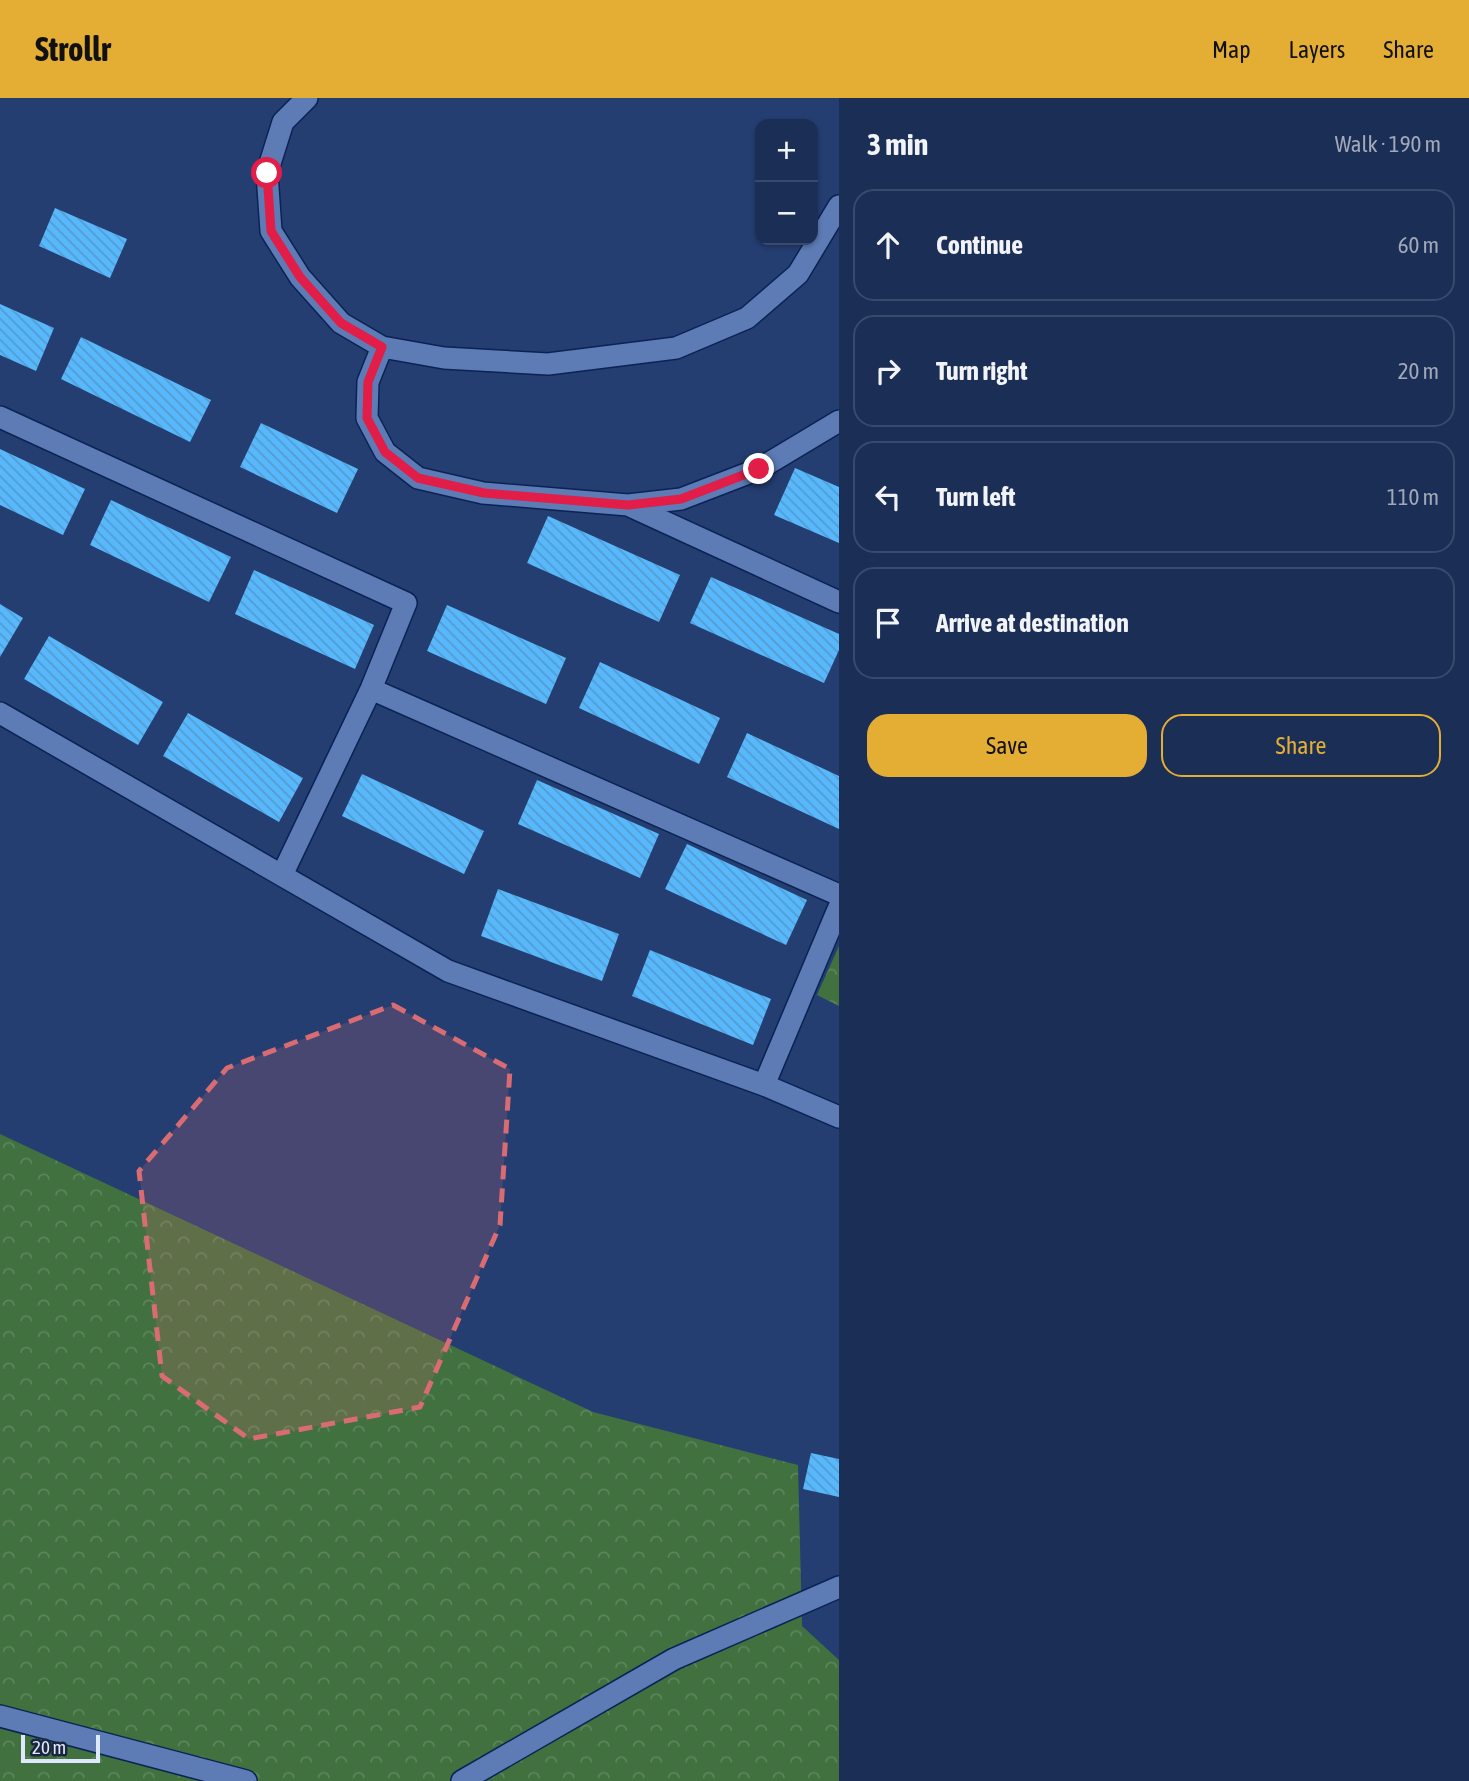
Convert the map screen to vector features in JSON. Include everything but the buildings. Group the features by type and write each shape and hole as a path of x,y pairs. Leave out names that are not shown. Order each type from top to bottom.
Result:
{"street":[{"path":"307,98 283,122 267,173 271,231 300,277 341,323 382,347 444,358 548,364 676,348 747,318 799,274 839,206"},
{"path":"382,347 368,382 367,418 385,452 418,478 484,493 628,505 681,499 759,469 839,421"},
{"path":"0,417 406,603 371,690 282,875"},
{"path":"628,505 839,602"},
{"path":"371,690 839,895"},
{"path":"0,713 448,971 764,1086 839,1117"},
{"path":"764,1086 839,907"},
{"path":"462,1781 674,1659 839,1587"},
{"path":"0,1716 246,1781"}],"highlighted area":[{"path":"393,1005 510,1069 500,1225 420,1407 249,1439 162,1376 139,1171 227,1068"}],"green space":[{"path":"839,946 839,1006 817,995"},
{"path":"0,1134 593,1412 798,1465 802,1626 839,1660 839,1781 0,1781"}],"route":[{"path":"267,173 271,231 300,277 341,323 382,347 368,382 367,418 385,452 418,478 484,493 628,505 681,499 759,469"}]}
